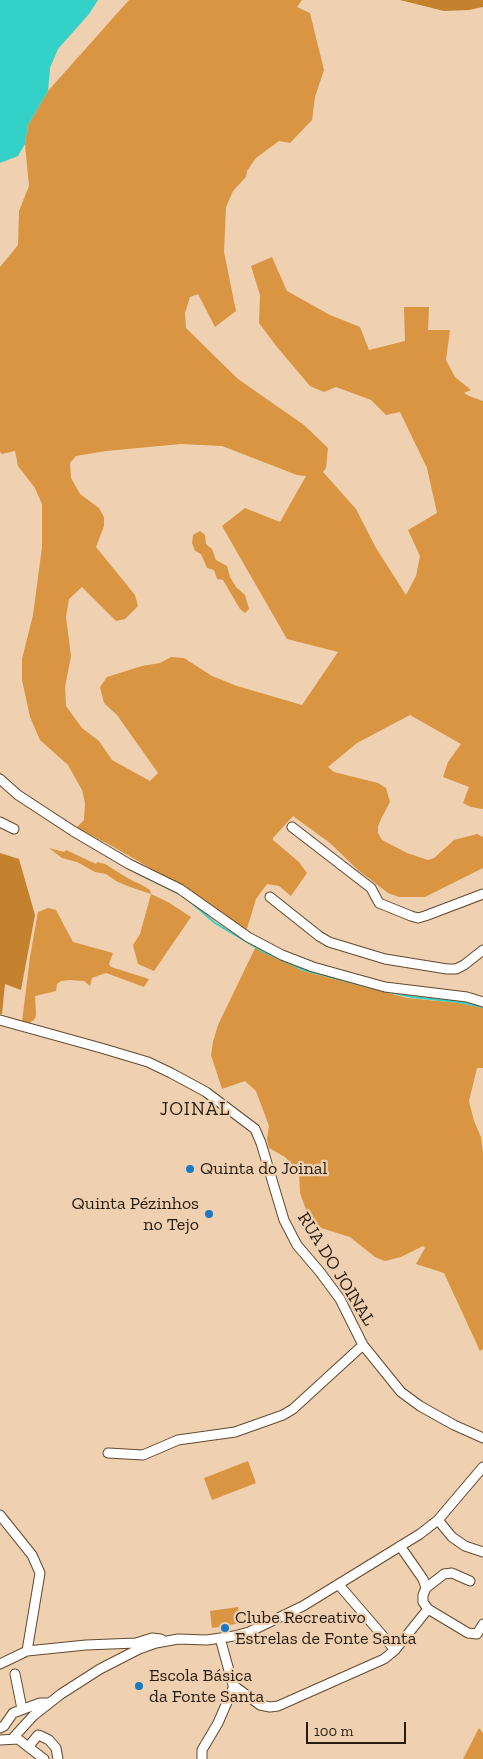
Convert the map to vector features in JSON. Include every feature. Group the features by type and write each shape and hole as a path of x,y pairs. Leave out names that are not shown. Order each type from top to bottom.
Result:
{"street":[{"path":"0,779 18,795 73,831 129,864 180,889 248,937 282,955 313,967 385,987 456,996 483,1002"},
{"path":"0,822 14,829"},
{"path":"292,827 371,888 379,903 410,916 418,918 425,916 483,894"},
{"path":"270,897 329,942 385,959 456,969 483,950"},
{"name":"RUA DO JOINAL","path":"0,1020 148,1062 206,1092 255,1129 261,1142 284,1220 297,1245 340,1299 364,1345 401,1392 420,1406 454,1425 483,1438"},
{"path":"108,1453 144,1456 184,1438 235,1432 283,1415 293,1409 364,1345"},
{"path":"0,1664 27,1651 86,1645 136,1643 152,1638 172,1640 220,1638 249,1632 303,1606 339,1585 438,1520 483,1467"},
{"path":"0,1515 32,1555 40,1573 27,1651"},
{"path":"438,1520 452,1538 465,1546 483,1552"},
{"path":"400,1546 423,1579 426,1588"},
{"path":"470,1581 452,1573 447,1573 426,1588 422,1600 428,1609 468,1633 478,1634"},
{"path":"339,1585 395,1650"},
{"path":"220,1638 234,1686 260,1704 273,1707 382,1660 395,1650 428,1609"},
{"path":"478,1634 483,1624"},
{"path":"478,1634 483,1642"},
{"path":"13,1738 32,1716 86,1678 117,1660 156,1643 172,1640"},
{"path":"15,1674 22,1709"},
{"path":"202,1759 202,1750 218,1723 234,1686"},
{"path":"0,1728 4,1726 13,1713 40,1703 50,1703"},
{"path":"28,1746 38,1735 41,1736 56,1748 58,1759"},
{"path":"0,1740 18,1739 44,1759"}],"shaded area":[{"path":"129,0 302,0 297,7 310,13 324,70 315,97 312,120 290,143 279,141 256,158 247,171 246,177 233,191 226,207 224,252 236,311 215,327 198,294 190,297 185,313 186,328 238,379 304,425 328,448 326,468 323,472 356,509 376,548 406,595 416,576 420,556 408,530 437,513 427,468 400,412 386,415 371,400 336,387 324,392 310,386 259,323 260,295 251,266 272,257 287,291 330,315 360,327 369,350 405,341 404,307 429,307 428,330 450,330 446,360 455,377 471,390 464,393 483,401 483,809 471,807 463,803 469,787 443,777 448,762 461,744 410,715 357,743 328,767 334,772 378,783 386,788 390,802 378,826 378,833 382,840 407,853 428,860 434,858 454,840 477,834 483,837 483,868 425,897 399,897 388,893 358,870 330,843 293,816 273,840 299,862 307,873 291,896 279,886 267,884 256,899 246,932 190,891 75,827 17,790 0,774 0,772 18,790 77,827 84,820 85,803 82,790 68,765 40,740 30,717 22,680 22,659 33,615 42,547 42,504 35,488 18,466 15,451 2,454 0,452 0,267 18,245 19,211 29,186 25,144 28,125 48,91","holes":["181,444 222,446 297,475 306,476 280,522 245,508 222,526 287,639 338,652 302,705 237,686 212,676 184,658 171,657 160,663 142,666 107,677 100,687 104,703 117,715 158,773 150,781 112,760 99,741 82,728 66,706 65,687 71,656 66,617 69,599 82,587 116,621 125,619 138,606 135,595 96,547 104,526 104,517 99,508 80,494 71,478 70,463 76,456 106,451"]},
{"path":"400,0 483,0 483,7 469,10 444,11"},
{"path":"200,531 205,535 206,544 212,549 216,560 227,566 230,577 236,587 245,595 249,609 245,613 240,609 223,580 217,579 214,570 207,568 201,554 195,551 192,543 193,535"},
{"path":"49,848 64,852 66,850 96,864 97,862 105,864 150,890 151,894 116,881 106,874 95,872 77,862 62,858"},
{"path":"0,853 19,859 35,915 21,990 5,984 2,1014 0,1014"},
{"path":"151,894 168,902 191,917 154,971 138,964 133,945 140,934"},
{"path":"48,908 56,910 73,942 113,953 109,964 111,967 149,979 144,987 106,973 92,978 90,986 84,981 61,981 57,984 56,991 35,996 35,1019 28,1024 22,1022 38,912"},
{"path":"259,940 289,964 303,971 407,998 459,1003 483,1008 483,1068 477,1068 469,1101 474,1121 481,1137 483,1153 483,1349 480,1351 444,1273 416,1264 425,1248 423,1246 401,1257 385,1261 375,1257 350,1237 321,1228 310,1218 305,1207 300,1193 299,1172 285,1157 269,1148 267,1139 269,1126 256,1091 245,1081 222,1089 211,1055 213,1042 218,1025"},
{"path":"248,1461 256,1483 212,1500 204,1478"},
{"path":"238,1607 241,1623 212,1628 210,1611"},
{"path":"479,1728 483,1733 483,1759 463,1759"}],"water":[{"path":"0,0 98,0 89,14 58,49 50,68 48,91 28,125 25,144 18,156 0,163"}],"waterway":[{"path":"137,873 180,894"},
{"path":"186,898 215,923 262,951 304,970 412,997 459,1002 483,1007"}],"place":[{"name":"Quinta do Joinal","path":"190,1169"},
{"name":"Quinta Pézinhos no Tejo","path":"209,1214"},
{"name":"Clube Recreativo Estrelas de Fonte Santa","path":"225,1628"},
{"name":"Escola Básica da Fonte Santa","path":"139,1686"}],"district":[{"name":"JOINAL","path":"195,1110"}]}
